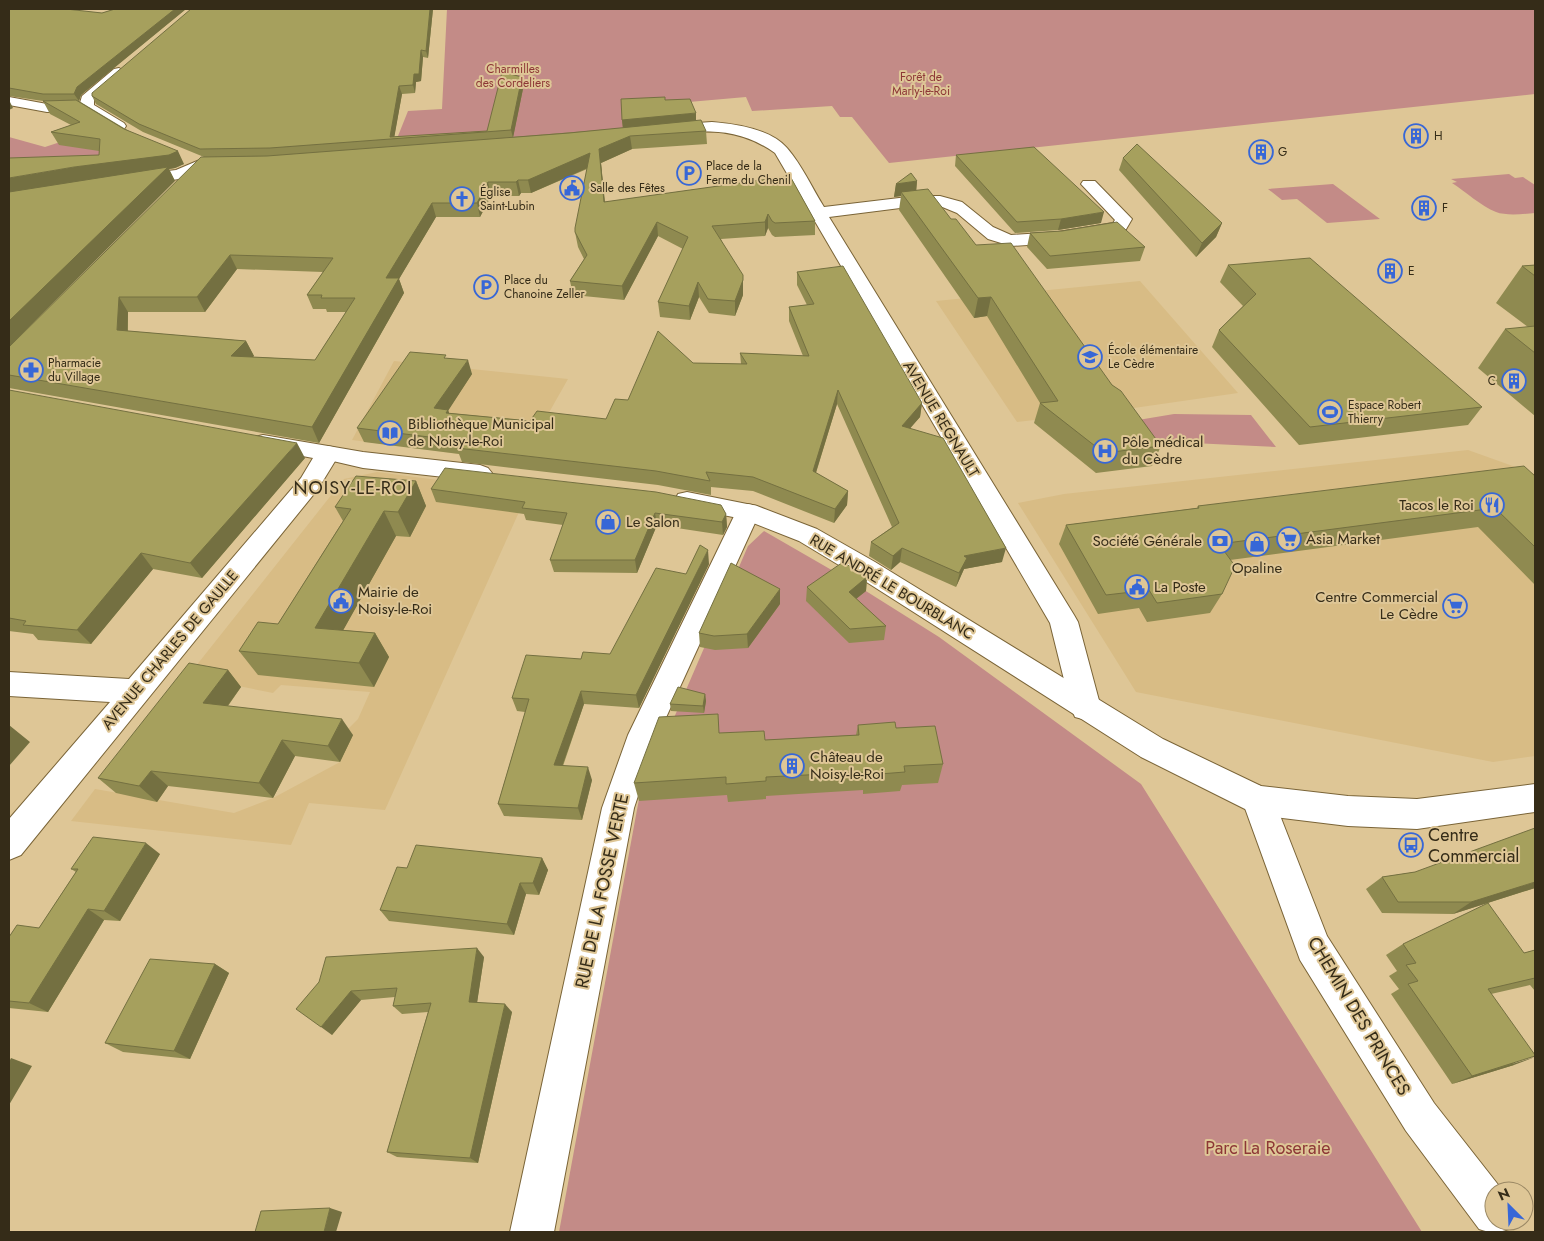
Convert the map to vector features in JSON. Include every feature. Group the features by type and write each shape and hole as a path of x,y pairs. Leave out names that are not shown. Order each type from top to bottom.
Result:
{"street":[{"path":"88,107 87,99 133,60"},
{"path":"9,101 47,108 88,107 128,132"},
{"name":"AVENUE REGNAULT","path":"652,131 710,126 732,128 770,141 781,150 1064,622 1086,708"},
{"path":"117,182 180,174 196,161 244,164"},
{"path":"175,192 196,161"},
{"path":"819,213 923,201 948,203 962,208 990,234 1002,240 1021,241 1089,233 1118,227 1124,219 1089,184"},
{"path":"245,439 363,460 504,476"},
{"name":"AVENUE CHARLES DE GAULLE","path":"9,844 310,483 328,453"},
{"name":"RUE ANDRÉ LE BOURBLANC","path":"668,496 748,512 816,540 866,569 1152,748 1258,800 1348,811 1417,814 1535,798"},
{"name":"RUE DE LA FOSSE VERTE","path":"532,1232 618,808 642,735 748,512"},
{"path":"9,684 135,691"},
{"name":"CHEMIN DES PRINCES","path":"1258,800 1313,947 1420,1117 1484,1201"}],"shaded area":[{"name":"École élémentaire Le Cèdre","path":"1140,281 1238,393 1113,411 1017,422 936,301"},
{"path":"394,361 568,379 521,462 352,440"},
{"path":"1468,450 1535,474 1535,756 1493,762 1136,692 1018,503 1064,494"},
{"path":"377,472 528,492 385,810 309,803 291,845 71,821 95,789 234,813 273,798 340,762 343,734 358,719 370,692 281,685 273,693 188,676 344,479"}],"green space":[{"name":"Forêt de Marly-le-Roi","path":"447,9 1535,9 1535,94 889,163 852,117 840,117 832,106 752,111 746,97 666,104 670,125 392,151 408,111 442,109"},
{"path":"103,128 99,154 103,157 9,168 9,137 45,147"},
{"path":"1509,174 1515,178 1523,177 1535,185 1535,213 1510,214 1496,212 1479,203 1452,183 1457,182 1451,179"},
{"path":"1333,184 1380,219 1327,223 1297,199 1282,200 1268,189"},
{"path":"1174,414 1251,415 1276,447 1192,443 1152,448 1132,421"},
{"name":"Parc La Roseraie","path":"764,531 842,576 939,637 1141,784 1422,1232 559,1232 639,799 748,546"}],"building":[{"path":"9,9 66,9 102,13 115,9 175,9 77,87 74,94 43,94 9,88"},
{"path":"191,9 430,9 426,51 421,50 419,74 414,74 413,85 399,86 390,137 487,131 502,72 522,77 511,130 270,148 200,149 139,124 92,96 92,93"},
{"path":"665,97 665,100 690,99 696,113 622,120 621,99"},
{"path":"76,100 124,129 178,151 169,155 74,167 9,178 9,158 99,155 100,139 51,132 80,122 43,101"},
{"path":"701,120 706,131 630,136 599,149 604,202 790,176 815,221 775,223 768,214 765,222 712,226 743,275 735,301 708,299 698,282 689,306 658,302 688,237 657,222 622,286 570,281 587,255 575,232 575,228 590,153 528,180 488,182 477,203 432,203 386,278 399,278 312,427 9,375 9,347 201,157 267,156 569,133","holes":["230,255 333,258 307,295 322,295 321,298 355,298 315,360 231,356 246,341 117,330 119,297 197,297"]},
{"path":"1137,144 1222,223 1202,243 1123,158"},
{"path":"1034,147 1104,212 1061,219 1017,222 956,155"},
{"path":"168,167 9,321 9,192"},
{"path":"911,173 917,181 896,184"},
{"path":"928,189 951,219 956,219 976,245 1011,243 1112,385 1121,391 1161,446 1104,453 1040,403 1058,401 991,297 978,298 901,192"},
{"path":"1117,222 1145,247 1050,256 1030,233 1062,231"},
{"path":"1310,258 1482,407 1310,427 1219,330 1256,294 1228,265"},
{"path":"1535,265 1535,276 1522,266"},
{"path":"843,266 922,403 902,426 943,438 1006,548 964,556 967,558 959,573 902,548 893,556 871,542 899,523 838,390 813,471 848,491 835,509 753,477 706,472 710,481 656,471 457,448 461,441 357,428 410,352 446,355 444,358 468,360 434,408 448,410 446,413 530,421 537,411 606,419 615,399 628,400 658,331 693,363 747,364 740,353 809,356 789,307 814,304 797,272"},
{"path":"1535,326 1535,353 1505,329"},
{"path":"9,390 297,443 190,563 141,553 77,630 23,625 26,621 9,618"},
{"path":"1524,466 1535,476 1535,547 1495,508 1219,544 1235,566 1222,594 1157,603 1149,590 1106,595 1066,525 1199,508 1198,506"},
{"path":"445,468 656,492 721,505 726,514 722,522 655,513 635,560 550,560 567,513 522,508 525,502 431,489"},
{"path":"356,476 416,481 398,512 384,511 315,628 375,633 359,663 239,651 258,622 278,624 351,509 335,507"},
{"path":"700,545 708,550 636,695 581,691 554,765 588,767 578,808 498,804 529,699 512,698 526,655 581,659 583,652 610,654 656,568 686,574"},
{"path":"843,562 867,577 849,592 886,626 850,629 807,587"},
{"path":"731,563 780,589 747,634 714,636 699,633"},
{"path":"189,663 228,670 203,703 342,719 328,746 282,740 259,783 151,771 139,786 98,778"},
{"path":"678,687 705,694 703,706 670,704"},
{"path":"718,714 719,733 764,731 765,740 859,735 858,725 895,722 896,728 935,726 943,764 904,766 905,772 867,775 866,772 766,777 766,781 726,784 726,777 634,783 659,717"},
{"path":"1535,828 1535,882 1471,902 1398,902 1382,877 1415,872"},
{"path":"93,837 146,843 104,911 88,909 29,1003 9,1001 9,937 17,925 39,928 78,869 71,869"},
{"path":"416,845 542,858 533,883 520,883 507,924 380,910 397,867 407,868"},
{"path":"1488,903 1524,953 1535,950 1535,978 1488,989 1535,1056 1472,1076 1408,984 1418,981 1406,965 1416,963 1403,944"},
{"path":"477,948 469,1002 505,1004 470,1158 387,1152 431,1003 393,1006 397,988 351,991 321,1027 296,1009 319,982 326,957"},
{"path":"150,959 215,964 174,1051 105,1043"},
{"path":"330,1208 324,1232 255,1232 261,1211"}],"place":[{"name":"H","path":"1416,136"},
{"name":"G","path":"1261,152"},
{"name":"Place de la Ferme du Chenil","path":"689,173"},
{"name":"Salle des Fêtes","path":"572,188"},
{"name":"Église Saint-Lubin","path":"462,199"},
{"name":"F","path":"1424,208"},
{"name":"E","path":"1390,271"},
{"name":"Place du Chanoine Zeller","path":"486,287"},
{"name":"École élémentaire Le Cèdre","path":"1090,357"},
{"name":"Pharmacie du Village","path":"31,370"},
{"name":"C","path":"1514,381"},
{"name":"Espace Robert Thierry","path":"1330,412"},
{"name":"Bibliothèque Municipal de Noisy-le-Roi","path":"390,433"},
{"name":"Pôle médical du Cèdre","path":"1105,451"},
{"name":"Tacos le Roi","path":"1492,505"},
{"name":"Le Salon","path":"608,522"},
{"name":"Asia Market","path":"1289,539"},
{"name":"Société Générale","path":"1220,541"},
{"name":"Opaline","path":"1257,544"},
{"name":"La Poste","path":"1137,587"},
{"name":"Mairie de Noisy-le-Roi","path":"341,601"},
{"name":"Centre Commercial Le Cèdre","path":"1455,606"},
{"name":"Château de Noisy-le-Roi","path":"792,766"},
{"name":"Centre Commercial","path":"1411,845"}],"district":[{"name":"NOISY-LE-ROI","path":"353,488"}],"park label":[{"name":"Charmilles des Cordeliers","path":"513,76"}]}
